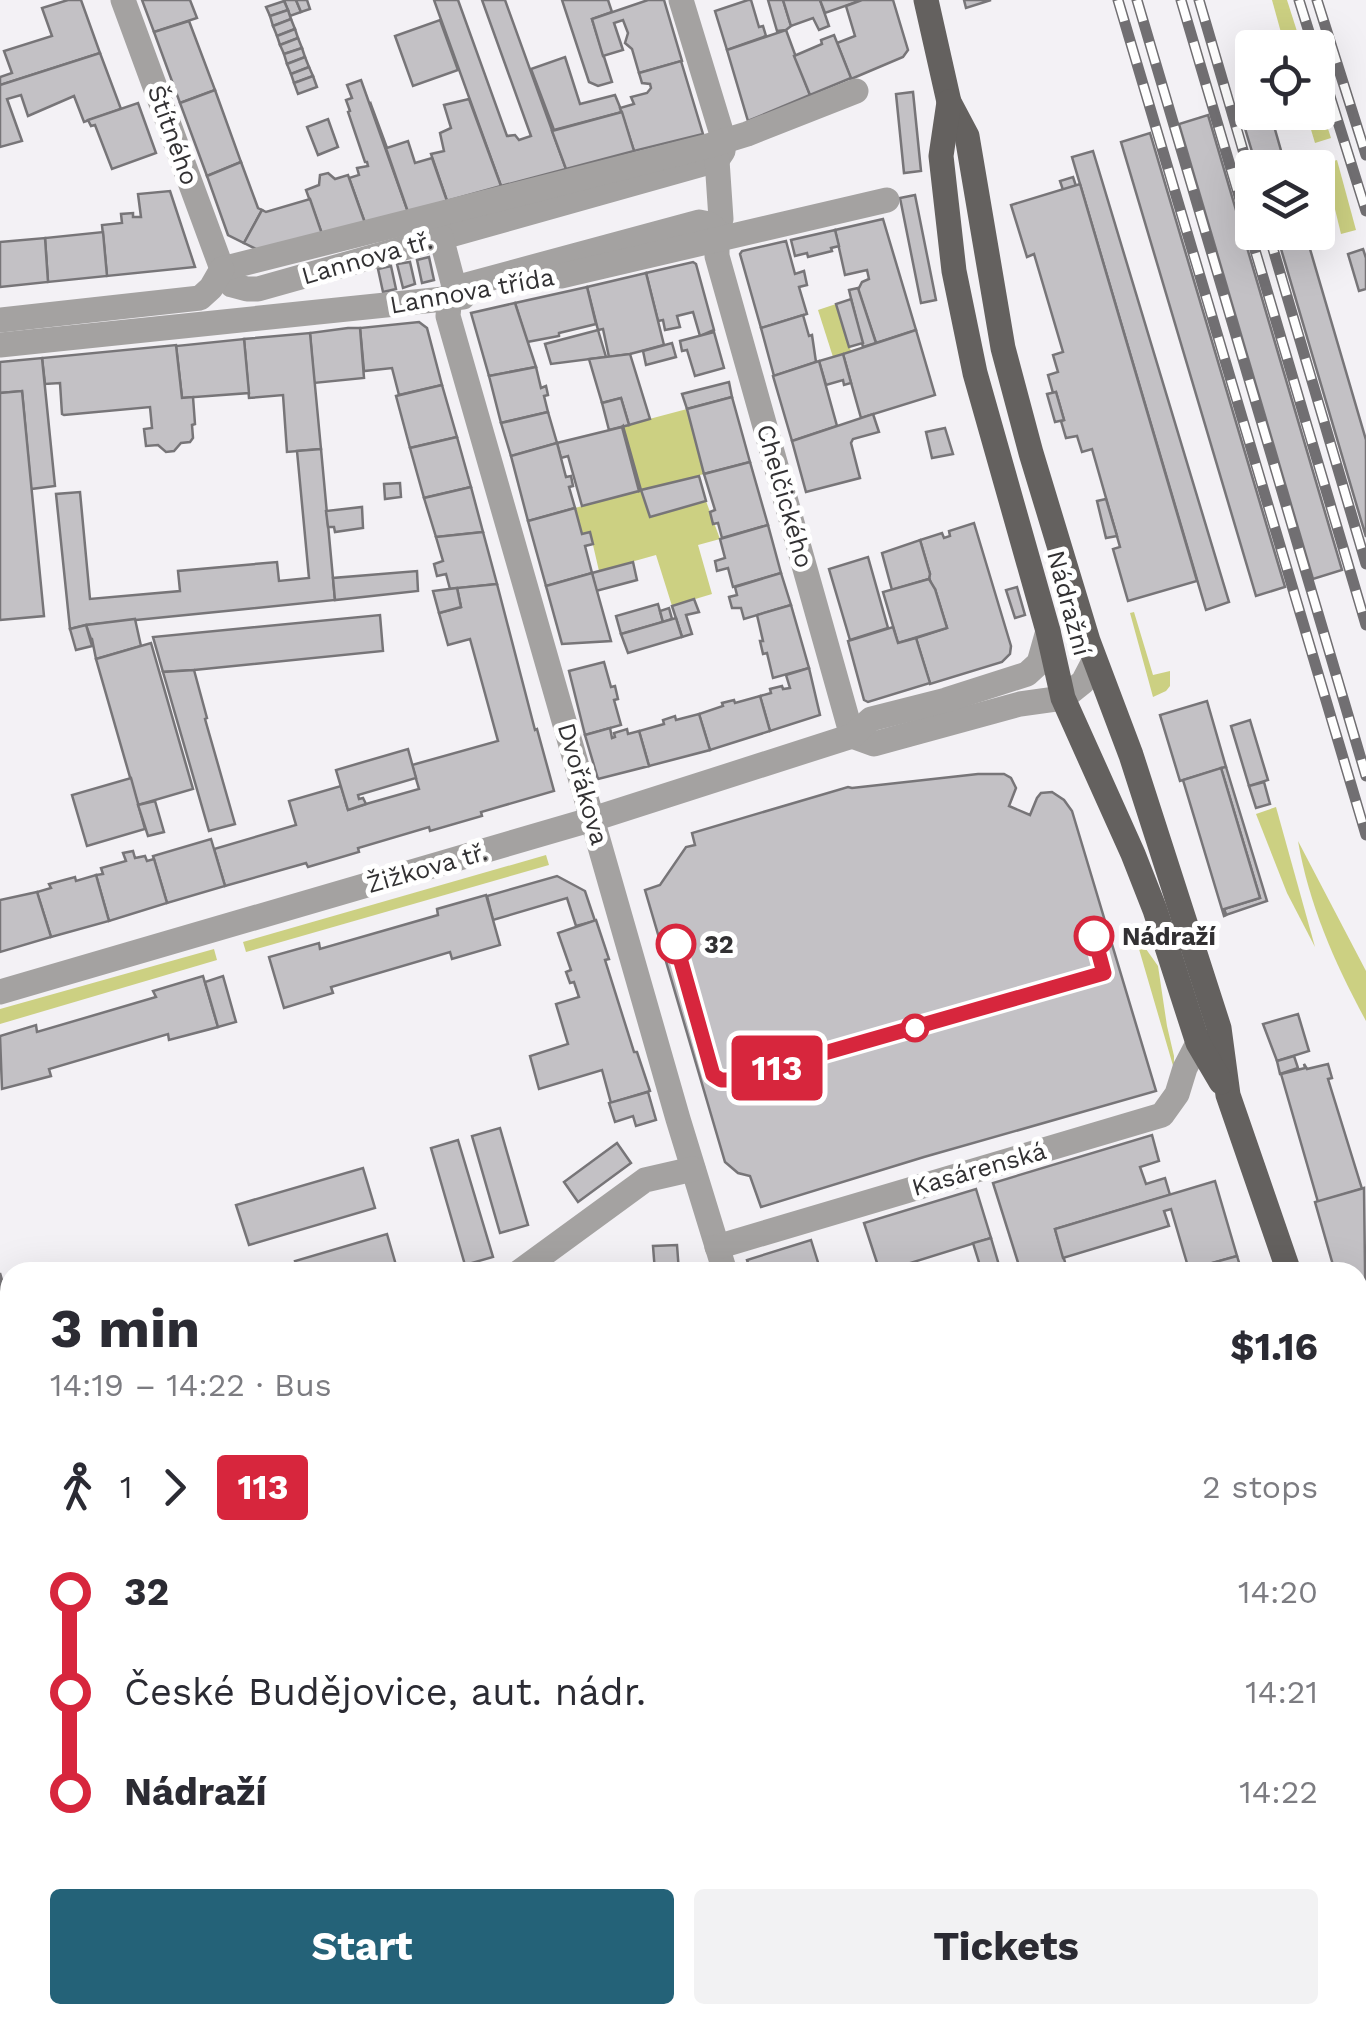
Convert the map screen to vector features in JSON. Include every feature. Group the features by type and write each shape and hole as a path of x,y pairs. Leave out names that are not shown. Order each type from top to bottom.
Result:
{"main road":[{"name":"Nádražní","path":"926,0 949,102 967,136 1003,348 1094,661 1131,755 1219,1028 1228,1095"},
{"name":"Nádražní","path":"949,102 941,156 954,270 975,373 1064,698 1155,910 1198,1043 1228,1095 1286,1262"}],"street":[{"name":"Štítného","path":"122,0 221,266"},
{"path":"681,0 721,143 718,243"},
{"path":"0,320 50,337 200,298 211,288 221,266 721,143 856,91"},
{"name":"Lannova tř.","path":"221,266 232,285 258,289 441,237 721,143"},
{"name":"Lannova třída","path":"0,346 50,337 451,300 718,243 887,200"},
{"name":"Lannova třída","path":"441,237 451,300"},
{"name":"Chelčického","path":"718,243 852,736"},
{"name":"Dvořákova","path":"451,300 592,820 722,1262"},
{"name":"Žižkova tř.","path":"0,992 592,820 852,736 872,720 1027,674 1039,663 1048,631"},
{"path":"1064,698 1083,682 1094,661"},
{"name":"Žižkova tř.","path":"852,736 874,744 1020,704 1064,698"},
{"name":"Kasárenská","path":"717,1246 1162,1116 1177,1094 1198,1043"},
{"path":"533,1262 645,1180 694,1168"}],"green space":[{"path":"1272,0 1287,0 1297,30 1280,30"},
{"path":"1311,130 1328,130 1331,138 1315,143"},
{"path":"1335,161 1356,230 1341,234 1335,209"},
{"path":"836,304 851,351 833,357 818,310"},
{"path":"687,409 704,474 641,491 651,517 706,501 720,539 698,545 712,594 672,606 656,555 599,571 590,532 582,534 575,508 640,490 623,426"},
{"path":"1134,612 1153,675 1170,671 1170,686 1153,697 1130,613"},
{"path":"1276,807 1315,947 1287,893 1256,814"},
{"path":"1298,841 1366,971 1366,1021 1325,934"},
{"path":"546,855 549,865 246,952 243,942"},
{"path":"1134,932 1158,966 1174,1069"},
{"path":"214,949 217,960 0,1024 0,1009"}],"building":[{"path":"81,0 100,53 0,85 0,77 12,73 4,51 52,36 42,8"},
{"path":"142,0 190,0 197,18 154,32"},
{"path":"284,0 296,0 301,12 290,16"},
{"path":"296,0 307,0 310,9 301,12"},
{"path":"434,0 458,0 507,136 515,135 519,140 531,136 482,0 505,0 566,169 501,186"},
{"path":"562,0 608,0 612,12 592,19 612,82 598,86 589,82"},
{"path":"648,0 664,0 682,61 639,73 632,49 625,43 628,33 623,20 614,23 623,50 603,56 592,19"},
{"path":"748,0 766,36 727,50 715,11"},
{"path":"768,0 783,0 791,26 786,30 777,31"},
{"path":"783,0 820,0 829,26 819,30 813,18 791,26"},
{"path":"820,0 862,0 825,13"},
{"path":"862,0 893,0 908,50 903,57 851,79 837,43 855,36 846,6"},
{"path":"964,0 991,0 966,8"},
{"path":"284,1 288,10 270,16 266,7"},
{"path":"288,10 291,19 273,26 270,16"},
{"path":"291,19 295,29 277,36 273,26"},
{"path":"440,20 458,70 413,86 395,36"},
{"path":"189,21 215,90 180,103 154,32"},
{"path":"295,29 298,38 280,45 277,36"},
{"path":"786,30 810,95 748,121 727,50"},
{"path":"834,35 851,78 810,95 794,56"},
{"path":"298,38 302,48 284,54 280,45"},
{"path":"302,48 305,57 287,64 284,54"},
{"path":"100,53 121,109 84,122 74,96 28,116 21,95 7,99 22,141 0,147 0,85"},
{"path":"305,57 309,67 291,74 287,64"},
{"path":"565,57 580,104 615,95 622,112 554,130 531,69"},
{"path":"681,61 703,134 634,151 620,108 634,104 631,97 651,88 650,84 642,83 639,73"},
{"path":"309,67 313,76 294,83 291,74"},
{"path":"313,76 317,87 298,94 294,83"},
{"path":"361,80 408,212 365,223 349,178 359,175 357,168 368,166 346,100 352,98 347,85"},
{"path":"215,90 241,162 207,176 180,103"},
{"path":"913,92 921,171 904,173 896,94"},
{"path":"469,99 501,186 447,201 431,154 444,151 440,133 451,128 444,105"},
{"path":"370,102 387,148 408,141 415,163 432,158 447,201 408,212"},
{"path":"138,103 156,153 112,169 95,125 91,126 88,120"},
{"path":"622,112 634,151 566,169 552,131"},
{"path":"1208,115 1235,207 1235,250 1248,250 1342,570 1313,579 1179,124"},
{"path":"328,119 338,147 318,155 307,127"},
{"path":"1245,130 1275,130 1281,150 1252,150"},
{"path":"1150,133 1285,587 1256,596 1121,142"},
{"path":"1093,151 1229,602 1206,610 1072,157"},
{"path":"241,162 262,210 244,243 228,235 207,176"},
{"path":"328,173 335,179 348,175 365,223 322,234 306,190 319,185 320,175"},
{"path":"1073,177 1076,186 1063,190 1060,181"},
{"path":"1080,184 1197,581 1128,601 1113,549 1120,547 1092,449 1082,452 1077,436 1066,438 1056,392 1053,393 1048,375 1058,372 1053,355 1063,352 1034,254 1027,257 1011,205"},
{"path":"170,191 195,267 107,276 102,225 122,223 121,214 141,217 138,194"},
{"path":"915,195 936,300 921,303 900,198"},
{"path":"310,199 322,234 260,251 244,243 262,210"},
{"path":"883,219 916,330 876,343 858,290 869,279 867,270 845,275 835,230"},
{"path":"835,230 839,246 831,248 832,251 795,256 791,240"},
{"path":"103,232 107,276 48,282 45,238"},
{"path":"45,238 48,282 0,287 0,242"},
{"path":"786,241 795,274 804,271 807,285 799,287 807,314 761,328 740,254"},
{"path":"1363,249 1366,289 1359,291 1348,254"},
{"path":"1281,250 1310,250 1366,440 1366,537"},
{"path":"429,257 434,280 422,283 417,260"},
{"path":"410,262 415,284 403,288 397,264"},
{"path":"693,262 714,330 700,336 693,312 677,316 680,327 665,330 663,320 658,321 646,273"},
{"path":"391,266 396,289 383,292 378,269"},
{"path":"646,273 664,345 609,357 587,287"},
{"path":"587,287 596,324 527,342 515,303"},
{"path":"858,288 876,343 863,347 849,290"},
{"path":"851,299 863,343 849,347 836,304"},
{"path":"515,303 536,367 489,376 471,313"},
{"path":"803,315 809,336 812,335 816,362 774,376 761,328"},
{"path":"419,322 427,328 442,385 399,395 392,368 364,371 360,328"},
{"path":"360,328 364,378 314,383 310,333"},
{"path":"598,330 606,357 551,364 545,344"},
{"path":"916,330 935,395 861,418 843,354"},
{"path":"714,332 724,368 695,376 680,341"},
{"path":"310,333 321,449 287,452 283,395 249,398 244,339"},
{"path":"244,339 249,393 182,398 176,346"},
{"path":"672,343 676,357 646,365 643,351"},
{"path":"176,345 182,398 193,397 195,424 190,442 181,443 174,451 166,452 158,445 146,446 144,429 152,428 150,407 64,415 60,383 45,384 42,358"},
{"path":"630,354 650,419 629,425 621,398 602,403 589,359"},
{"path":"843,354 851,383 844,385 843,380 826,385 819,361"},
{"path":"42,358 55,486 31,489 22,391 0,393 0,362"},
{"path":"819,361 837,426 792,441 773,376"},
{"path":"536,367 541,388 546,386 548,412 501,423 489,376"},
{"path":"729,382 732,397 687,409 682,394"},
{"path":"442,385 457,437 410,448 396,396"},
{"path":"22,391 44,616 0,620 0,393"},
{"path":"1056,392 1064,420 1055,422 1047,394"},
{"path":"732,397 750,462 704,474 687,409"},
{"path":"621,398 629,425 609,430 602,403"},
{"path":"548,412 557,443 511,456 501,423"},
{"path":"873,414 879,432 851,443 860,478 806,492 792,441"},
{"path":"622,427 641,490 639,491"},
{"path":"622,427 639,491 582,506 568,456 561,458 557,443"},
{"path":"945,428 953,454 932,458 926,432"},
{"path":"457,437 471,487 424,498 410,448"},
{"path":"557,443 566,477 571,476 573,486 569,487 575,508 528,521 511,456"},
{"path":"321,449 335,600 70,629 56,494 80,492 90,599 180,591 178,571 277,562 279,581 309,578 297,451"},
{"path":"750,462 768,525 722,538 718,523 713,524 710,512 715,510 704,474"},
{"path":"699,476 706,501 650,517 641,490"},
{"path":"400,483 401,497 385,499 384,484"},
{"path":"471,487 483,532 436,537 424,498"},
{"path":"1106,499 1117,536 1106,538 1097,501"},
{"path":"362,507 363,528 335,532 334,527 328,527 326,511"},
{"path":"575,508 582,534 590,532 593,544 585,546 592,573 546,586 528,521"},
{"path":"974,523 1011,646 1010,654 1002,662 930,684 916,638 947,628 920,540 942,533 944,538 950,536 949,531"},
{"path":"768,525 781,573 733,587 728,568 717,571 715,561 725,558 720,539"},
{"path":"483,532 497,584 450,589 446,574 437,576 434,564 443,561 436,537"},
{"path":"920,540 929,579 892,590 882,553"},
{"path":"868,557 888,628 850,640 829,569"},
{"path":"633,562 637,580 596,591 592,573"},
{"path":"417,571 418,591 335,600 333,578"},
{"path":"592,573 611,641 562,644 546,586"},
{"path":"781,573 791,605 744,619 741,608 732,608 729,597 737,595 735,587"},
{"path":"929,579 947,628 898,643 883,592"},
{"path":"497,584 554,791 481,812 482,816 358,848 359,852 308,867 306,863 225,886 214,849 296,825 289,801 341,786 348,810 419,789 412,765 498,741 470,639 448,645 439,613 461,607 457,588"},
{"path":"1017,587 1025,615 1015,618 1006,590"},
{"path":"457,588 461,607 439,613 433,591"},
{"path":"694,599 699,612 686,615 692,634 682,637 672,606"},
{"path":"658,604 663,622 621,634 616,616"},
{"path":"791,605 809,668 773,678 767,653 763,654 757,615"},
{"path":"669,608 672,619 663,622 660,611"},
{"path":"380,615 383,651 194,670 163,672 153,637"},
{"path":"676,618 682,637 628,653 621,634"},
{"path":"135,619 141,646 96,659 86,625"},
{"path":"86,625 92,646 76,650 70,629"},
{"path":"893,627 898,643 916,638 930,683 868,702 864,700 848,641"},
{"path":"151,643 193,789 138,805 96,659"},
{"path":"604,662 611,687 615,686 618,699 614,700 621,725 585,735 569,671"},
{"path":"809,668 820,715 770,731 760,696 771,693 770,689 790,688 786,675"},
{"path":"194,670 235,824 209,831 163,672"},
{"path":"760,696 770,731 710,750 699,714 723,706 722,703"},
{"path":"1207,701 1226,767 1180,781 1160,715"},
{"path":"699,714 710,750 649,766 639,731 664,724 663,720 675,716 676,720"},
{"path":"1250,720 1268,780 1249,786 1231,726"},
{"path":"610,728 612,738 614,733 627,729 628,734 639,731 649,766 598,779 585,735"},
{"path":"408,749 416,778 358,795 366,804 348,810 336,770"},
{"path":"1226,767 1267,901 1226,915 1224,909 1260,898 1221,768"},
{"path":"1221,768 1260,898 1224,909 1224,916 1183,780"},
{"path":"1004,774 1011,778 1016,788 1009,806 1030,815 1041,793 1052,792 1072,811 1156,1091 761,1207 750,1176 738,1173 725,1162 645,890 660,885 686,847 695,845 692,833 848,787"},
{"path":"131,778 145,829 87,846 72,795"},
{"path":"1264,782 1270,804 1256,808 1249,786"},
{"path":"155,801 164,832 148,836 138,805"},
{"path":"211,839 225,886 167,903 153,856"},
{"path":"133,851 135,858 154,859 167,903 109,921 96,875 103,874 101,868 126,861 123,853"},
{"path":"96,875 109,921 51,937 37,892 51,888 49,884"},
{"path":"557,876 585,891 595,921 576,926 567,898 493,920 487,896"},
{"path":"37,892 51,937 0,952 0,900"},
{"path":"486,895 500,945 452,959 450,952 331,987 333,993 284,1008 269,957 319,943 320,949 438,915 437,909"},
{"path":"596,920 634,1052 650,1091 611,1103 602,1070 539,1089 530,1056 568,1044 556,1004 579,997 566,972 571,970 558,933"},
{"path":"203,976 218,1027 169,1040 168,1034 49,1069 51,1076 2,1089 0,1036 36,1025 37,1032 156,997 153,991"},
{"path":"223,976 236,1022 218,1027 205,982"},
{"path":"1298,1014 1309,1051 1277,1061 1263,1024"},
{"path":"1294,1056 1298,1068 1280,1074 1277,1061"},
{"path":"1304,1064 1307,1069 1328,1064 1332,1078 1328,1079 1362,1189 1318,1202 1281,1074 1305,1068"},
{"path":"648,1092 656,1120 636,1126 633,1116 615,1122 609,1103"},
{"path":"500,1128 528,1225 500,1233 472,1136"},
{"path":"1152,1135 1159,1161 1140,1167 1146,1184 1165,1178 1170,1195 1055,1229 1065,1262 1018,1262 993,1183"},
{"path":"458,1140 493,1257 464,1262 431,1148"},
{"path":"617,1143 631,1163 578,1202 564,1182"},
{"path":"363,1168 375,1208 249,1245 236,1205"},
{"path":"1215,1181 1237,1256 1216,1262 1187,1262 1171,1209 1164,1211 1169,1226 1063,1258 1055,1229"},
{"path":"1364,1188 1365,1262 1332,1262 1315,1202"},
{"path":"976,1189 991,1238 913,1262 877,1262 864,1223"},
{"path":"387,1234 395,1262 295,1262"},
{"path":"991,1238 998,1262 979,1262 973,1243"},
{"path":"811,1240 818,1262 748,1262"},
{"path":"677,1245 678,1262 654,1262 653,1246"},
{"path":"1237,1256 1239,1262 1215,1262"}],"railway":[{"path":"1118,0 1366,835"},
{"path":"1137,0 1366,776"},
{"path":"1181,0 1366,625"},
{"path":"1199,0 1243,150"},
{"path":"1299,0 1308,30"},
{"path":"1317,0 1366,155"},
{"path":"1335,112 1366,211"},
{"path":"1273,250 1366,564"}],"bus line":[{"name":"113","path":"676,944 713,1075 730,1080 1104,973 1094,936"}],"place":[{"name":"Nádraží","path":"1094,936"},
{"name":"32","path":"676,944"}]}
